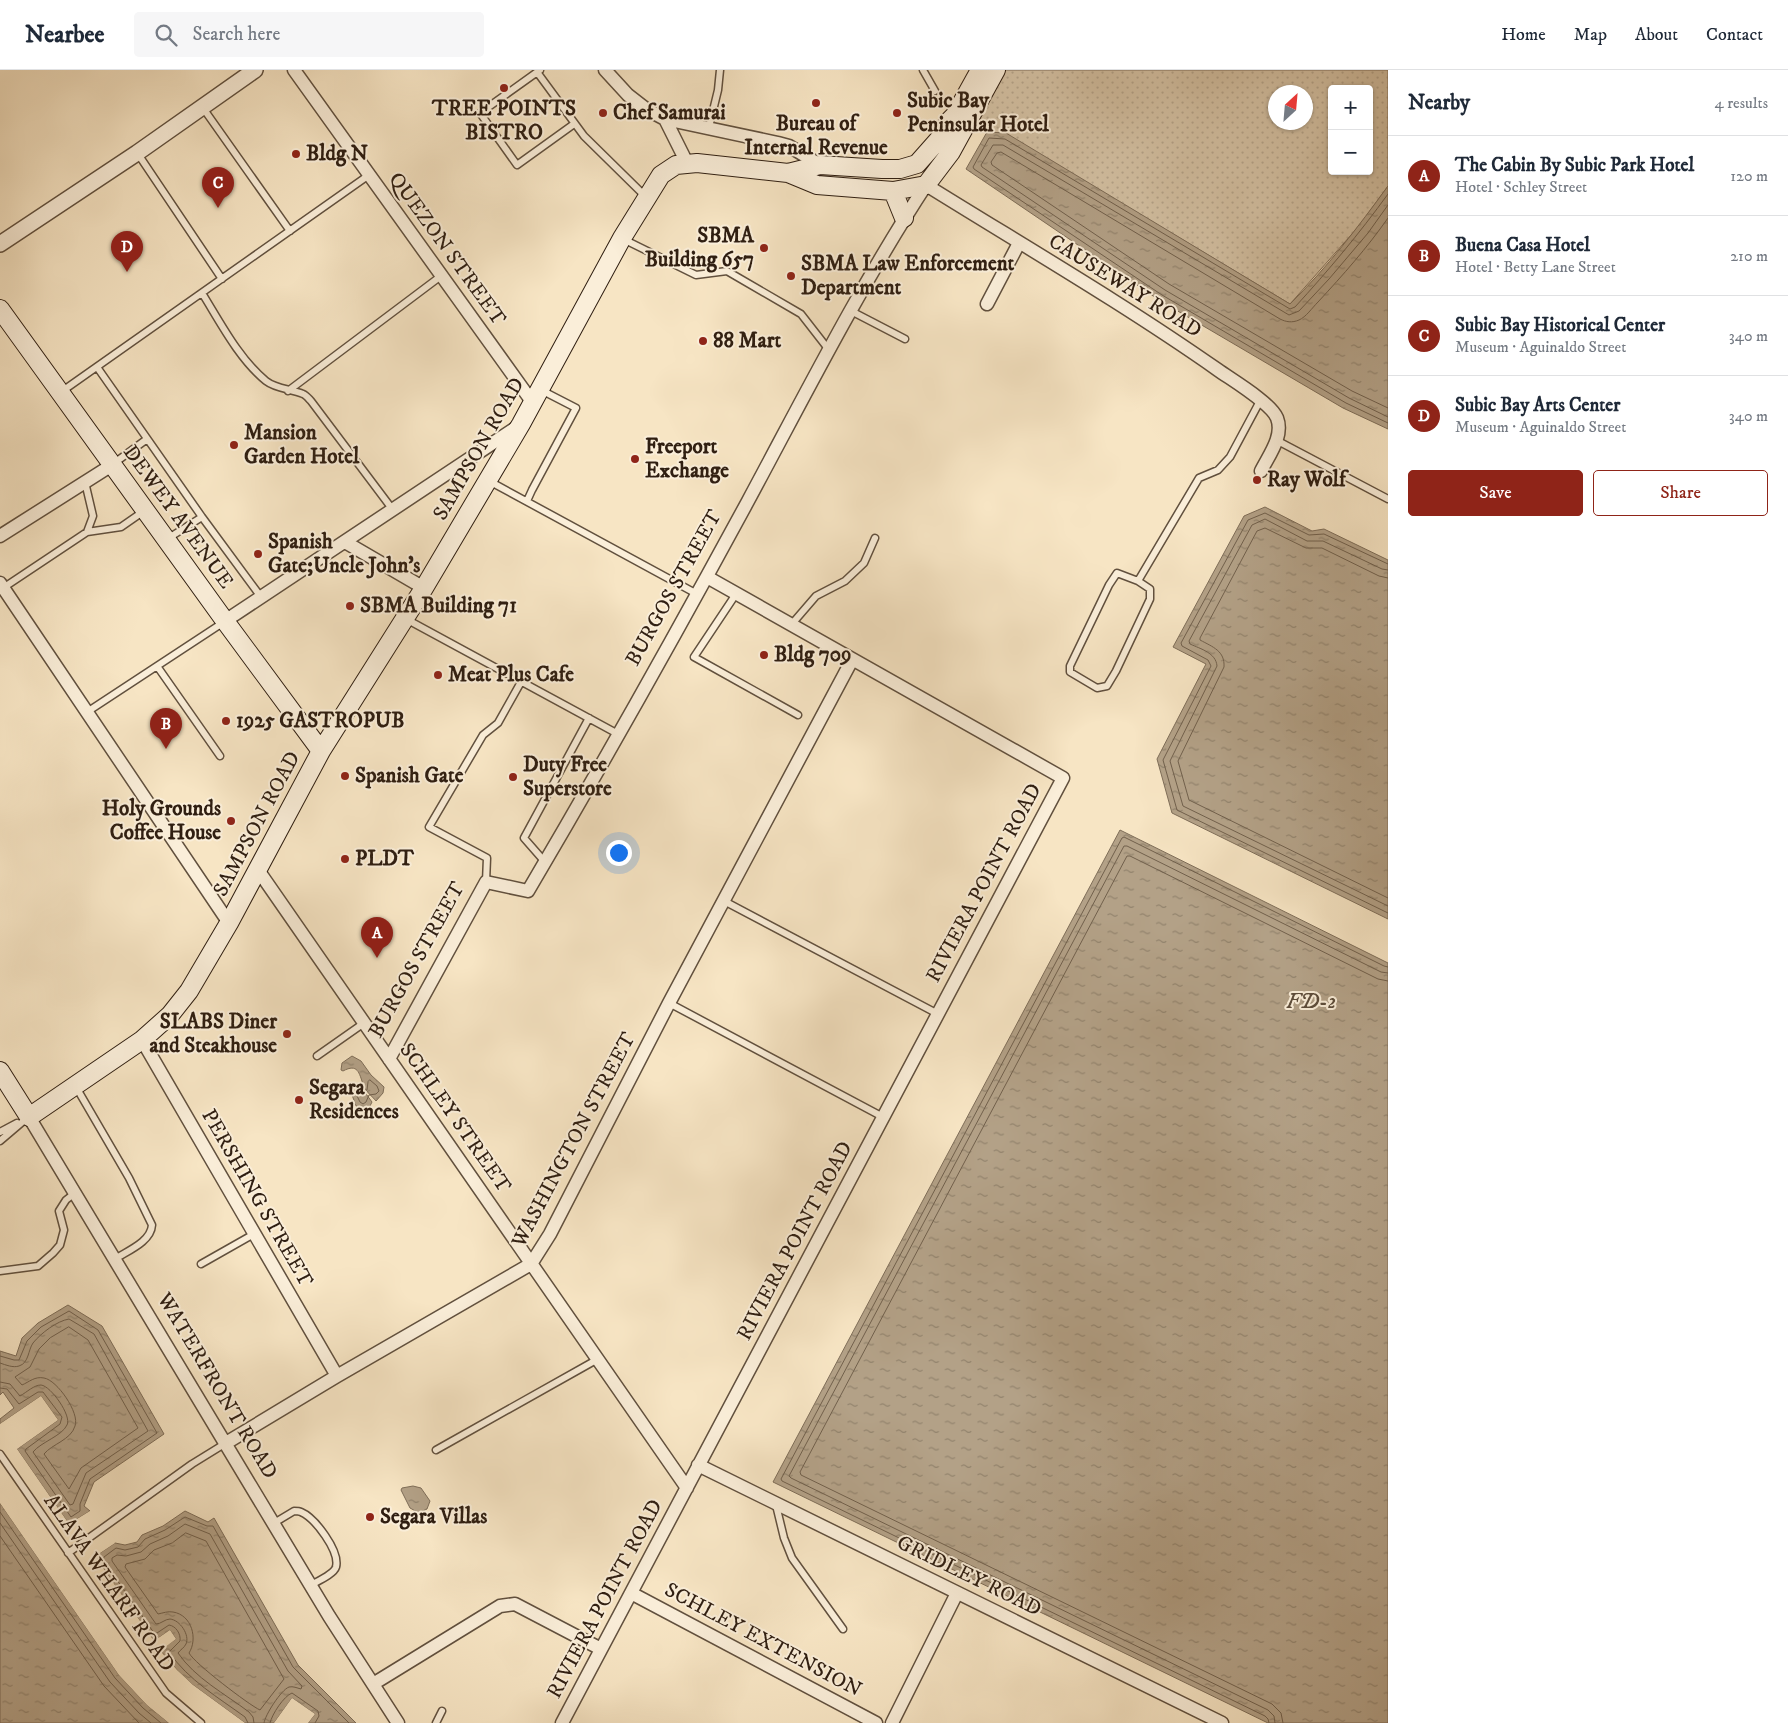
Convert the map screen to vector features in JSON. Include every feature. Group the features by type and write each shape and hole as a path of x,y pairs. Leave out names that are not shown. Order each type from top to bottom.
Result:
{"main road":[{"path":"926,185 954,125 956,115 980,70"},
{"name":"BURGOS STREET","path":"926,185 951,152 996,70"},
{"name":"SAMPSON ROAD","path":"788,173 820,165 900,169 917,164 940,138 948,122 956,115"},
{"name":"SAMPSON ROAD","path":"28,1118 142,1040 170,1015 189,991 229,923 321,751 424,588 521,424 622,238 656,181 668,169 676,165 697,163 788,173 817,185 893,191 926,185"},
{"path":"893,191 904,218"},
{"name":"DEWEY AVENUE","path":"0,308 166,540 321,751"},
{"name":"WATERFRONT ROAD","path":"0,1071 28,1118"}],"street":[{"path":"0,244 137,153 255,70"},
{"name":"QUEZON STREET","path":"294,70 441,276 536,396"},
{"path":"605,70 628,95 646,109 665,118 789,146 820,165"},
{"path":"665,118 687,164"},
{"name":"BURGOS STREET","path":"389,1059 486,882 528,891 707,577 829,350 904,218 926,185"},
{"name":"CAUSEWAY ROAD","path":"926,185 1168,334 1272,410 1276,416 1279,432 1261,471"},
{"path":"987,304 1019,243"},
{"path":"225,621 521,424"},
{"path":"0,536 112,465"},
{"path":"345,542 424,588"},
{"path":"707,577 852,660"},
{"path":"2,585 229,923"},
{"name":"RIVIERA POINT ROAD","path":"562,1723 1063,778 852,660"},
{"name":"WASHINGTON STREET","path":"226,1443 337,1376 531,1264 550,1234 669,1003 852,660"},
{"name":"SCHLEY STREET","path":"258,870 687,1488"},
{"name":"PERSHING STREET","path":"142,1040 254,1234 275,1266 337,1376"},
{"name":"WATERFRONT ROAD","path":"28,1118 311,1585 398,1723"},
{"name":"GRIDLEY ROAD","path":"698,1466 1222,1723"},
{"path":"892,1723 957,1592"},
{"name":"SCHLEY EXTENSION","path":"631,1593 876,1723"},
{"path":"373,1684 500,1606 515,1604 601,1650"}],"lane":[{"path":"709,127 718,90 720,70"},
{"path":"924,70 935,90"},
{"path":"574,124 517,165 480,113 539,71 584,136 646,197"},
{"path":"202,107 290,231"},
{"path":"137,153 222,279"},
{"path":"60,393 369,175"},
{"path":"622,238 696,275 727,271 800,314 829,350"},
{"path":"288,391 441,276"},
{"path":"202,293 243,356 267,382 288,391 302,394 312,401 393,510"},
{"path":"851,311 904,340"},
{"path":"97,367 202,517 261,597"},
{"path":"527,501 576,408 536,396"},
{"path":"1138,581 1199,478 1218,470 1230,457 1260,401"},
{"path":"112,465 147,439"},
{"path":"1276,440 1388,499"},
{"path":"488,480 697,594"},
{"path":"85,482 93,516 87,532"},
{"path":"2,585 87,532 121,528 145,510"},
{"path":"166,540 202,517"},
{"path":"791,625 816,596 845,580 864,563 875,538"},
{"path":"1117,573 1138,581 1150,589 1150,599 1116,671 1107,686 1097,688 1070,672 1073,658 1117,573"},
{"path":"736,594 694,657 798,715"},
{"path":"405,618 618,734"},
{"path":"88,712 225,621"},
{"path":"157,666 220,756"},
{"path":"486,882 487,858 429,828 483,735 498,723 521,682"},
{"path":"545,862 524,838 589,718"},
{"path":"724,901 938,1014"},
{"path":"669,1003 883,1117"},
{"path":"317,1056 364,1023"},
{"path":"75,1086 125,1171 152,1225 150,1234 146,1238 114,1259"},
{"path":"0,1132 28,1118"},
{"path":"0,1141 28,1118"},
{"path":"0,1271 38,1266 60,1245 64,1230 59,1211 66,1200 75,1193"},
{"path":"200,1264 254,1234"},
{"path":"436,1450 598,1360"},
{"name":"WASHINGTON STREET","path":"68,1553 192,1464 226,1443"},
{"name":"ALAVA WHARF ROAD","path":"0,1454 166,1693 201,1723"},
{"path":"776,1504 784,1538 792,1558 843,1629"},
{"path":"274,1523 294,1511 302,1512 323,1532 334,1550 336,1568 311,1585"},
{"path":"436,1723 442,1711"}],"shaded area":[{"path":"1005,70 1388,70 1388,186 1359,226 1290,304 1006,134 987,132 976,123"}],"water":[{"path":"987,132 1006,133 1290,304 1354,232 1388,186 1388,429 1343,408 1159,300 966,169"},
{"path":"1265,507 1312,531 1324,529 1388,560 1388,919 1172,813 1157,759 1206,664 1173,647 1244,516"},
{"name":"FD-2","path":"1120,830 1388,963 1388,1723 1268,1723 773,1482"},
{"path":"352,1056 361,1061 371,1075 384,1087 383,1093 376,1101 365,1088 357,1070 352,1068 341,1070 342,1063"},
{"path":"361,1087 372,1102 370,1106 363,1109 356,1106 351,1092"},
{"path":"68,1305 102,1326 164,1434 94,1482 84,1506 90,1511 69,1524 17,1449 58,1420 41,1396 0,1424 0,1419 14,1408 3,1392 0,1395 0,1351 16,1356 22,1338 38,1323"},
{"path":"413,1486 421,1488 430,1501 427,1509 419,1513 410,1508 401,1490 402,1488"},
{"path":"0,1503 119,1675 147,1705 169,1723 0,1723"},
{"path":"185,1511 208,1522 214,1518 298,1665 356,1723 308,1723 315,1714 292,1698 274,1723 245,1723 193,1685 160,1650 176,1639 170,1630 154,1641 98,1561 97,1555 115,1543 125,1545 137,1542 142,1535 163,1526"}],"pier":[{"path":"41,1396 58,1420 17,1449 69,1524 90,1511 91,1513 70,1527 67,1526 14,1449 54,1420 40,1399 0,1427 0,1424"},
{"path":"0,1501 121,1673 148,1703 172,1723 169,1723 147,1705 119,1675"},
{"path":"113,1541 115,1543 97,1555 98,1561 154,1641 170,1630 176,1639 160,1651 193,1685 245,1723 241,1723 191,1687 158,1652 159,1649 173,1639 170,1633 152,1643 96,1562 95,1554"},
{"path":"292,1698 315,1714 306,1723 311,1714 292,1701 277,1723 274,1723"}],"place":[{"name":"TREE POINTS BISTRO","path":"504,88"},
{"name":"Bureau of Internal Revenue","path":"816,103"},
{"name":"Chef Samurai","path":"603,113"},
{"name":"Subic Bay Peninsular Hotel","path":"897,113"},
{"name":"Bldg N","path":"296,154"},
{"name":"Subic Bay Historical Center","path":"218,208"},
{"name":"SBMA Building 657","path":"764,248"},
{"name":"Subic Bay Arts Center","path":"127,272"},
{"name":"SBMA Law Enforcement Department","path":"791,276"},
{"name":"88 Mart","path":"703,341"},
{"name":"Mansion Garden Hotel","path":"234,445"},
{"name":"Freeport Exchange","path":"635,459"},
{"name":"Ray Wolf","path":"1257,480"},
{"name":"Spanish Gate;Uncle John's","path":"258,554"},
{"name":"SBMA Building 71","path":"350,606"},
{"name":"Bldg 709","path":"764,655"},
{"name":"Meat Plus Cafe","path":"438,675"},
{"name":"1925 GASTROPUB","path":"226,721"},
{"name":"Buena Casa Hotel","path":"166,749"},
{"name":"Spanish Gate","path":"345,776"},
{"name":"Duty Free Superstore","path":"513,777"},
{"name":"Holy Grounds Coffee House","path":"231,821"},
{"name":"PLDT","path":"345,859"},
{"name":"The Cabin By Subic Park Hotel","path":"377,958"},
{"name":"SLABS Diner and Steakhouse","path":"287,1034"},
{"name":"Segara Residences","path":"299,1100"},
{"name":"Segara Villas","path":"370,1517"}]}
